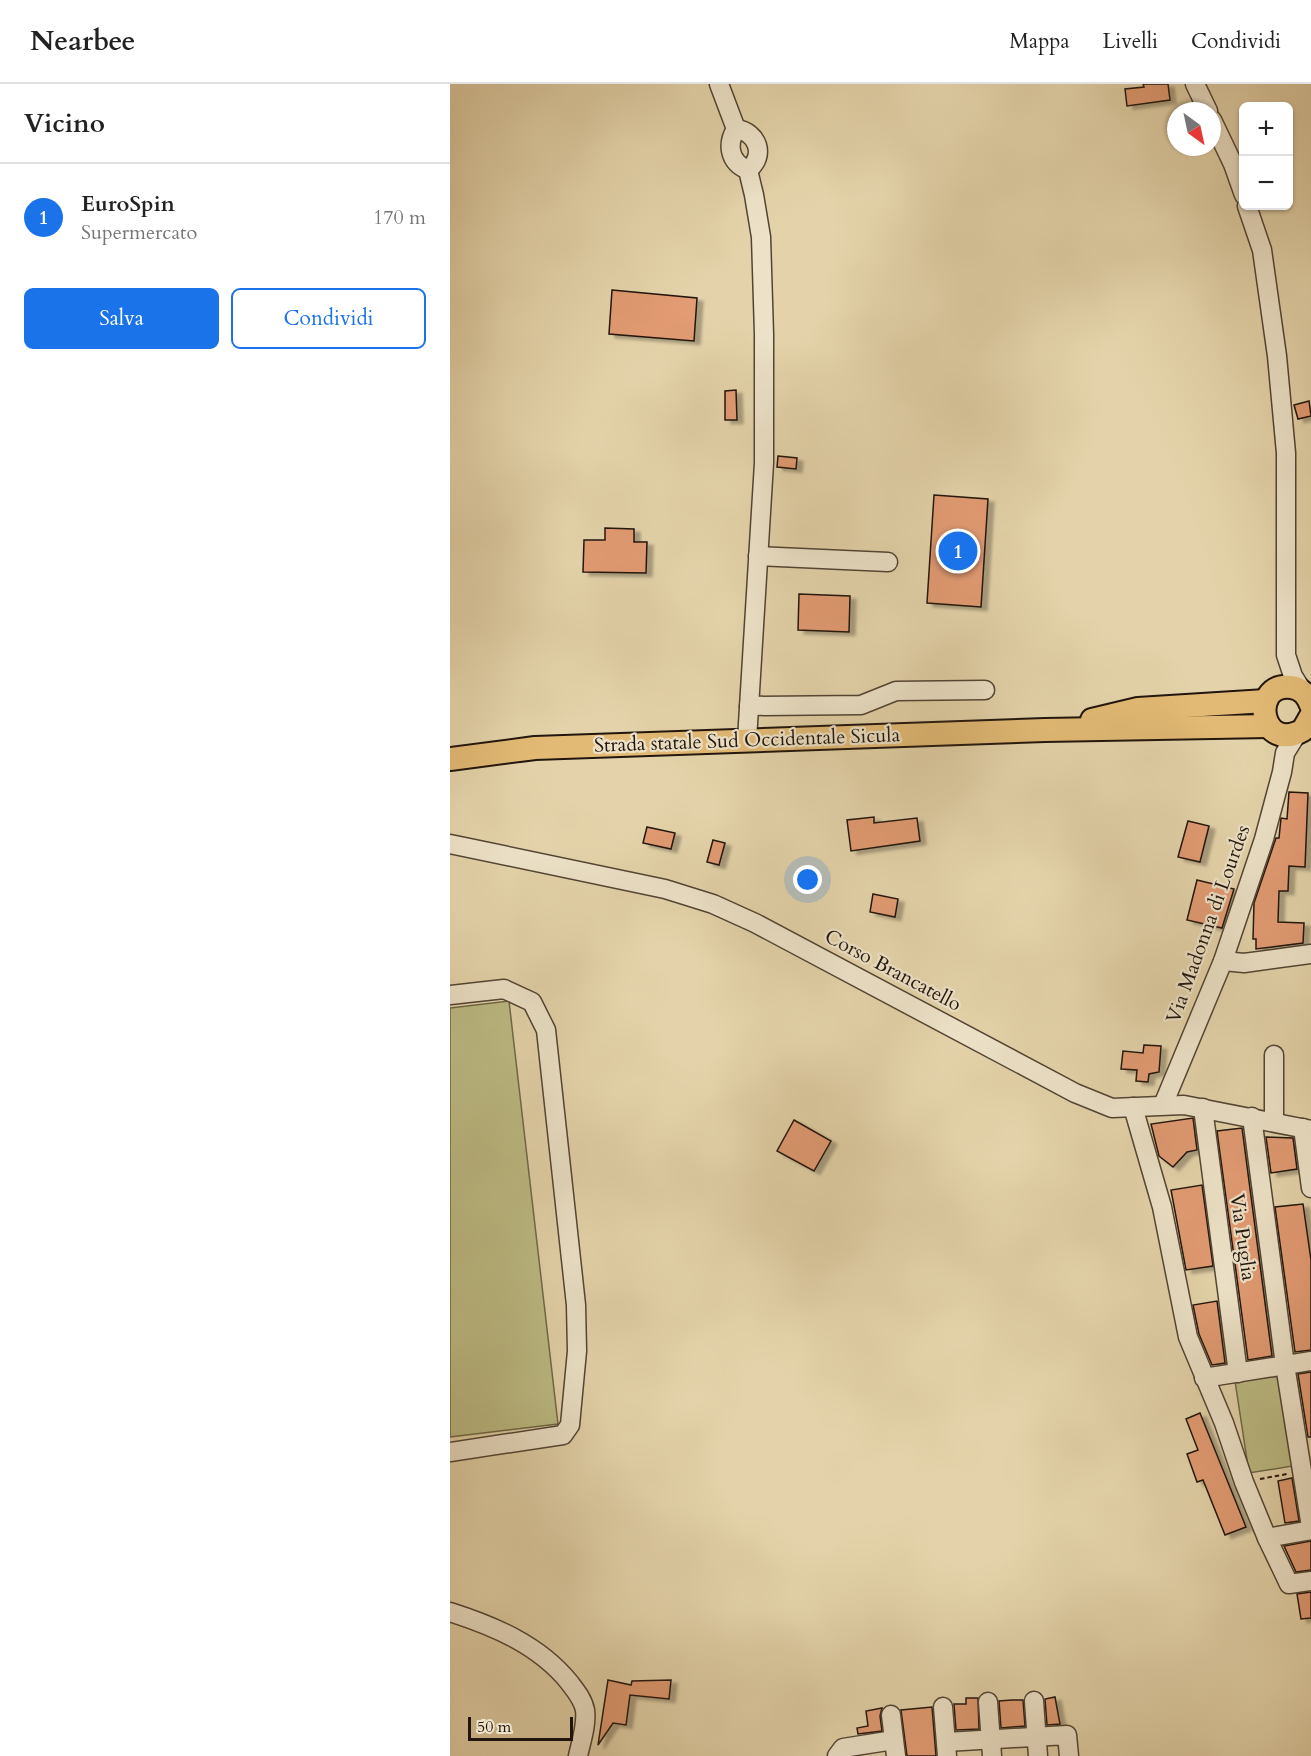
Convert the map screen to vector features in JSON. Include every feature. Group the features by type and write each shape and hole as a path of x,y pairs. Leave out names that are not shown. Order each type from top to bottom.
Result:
{"main road":[{"name":"Strada statale Sud Occidentale Sicula","path":"450,759 535,748 1045,730 1301,714 1292,687 1284,687 1275,690 1267,699 1138,709 1045,730"},
{"path":"1267,699 1264,717 1301,714"}],"street":[{"path":"719,84 736,129 730,141 731,154 738,164 748,170 761,237 764,463 747,740"},
{"path":"1195,84 1204,102"},
{"path":"736,129 749,133 757,143 756,161 748,170"},
{"path":"1221,139 1239,181"},
{"path":"1248,210 1262,250 1277,356 1286,453 1286,655 1280,676 1267,699"},
{"path":"758,556 888,562"},
{"name":"Via Madonna di Lourdes","path":"1163,1105 1223,961 1264,839 1285,753 1301,714 1286,655"},
{"path":"749,706 861,705 896,691 985,690"},
{"name":"Corso Brancatello","path":"450,844 665,889 713,904 755,923 1075,1092 1112,1108 1184,1105 1307,1129"},
{"path":"1223,961 1244,963 1311,954"},
{"path":"450,995 504,989 532,1002 546,1030 576,1305 577,1351 570,1425 563,1436 450,1452"},
{"path":"1274,1055 1274,1122"},
{"path":"1133,1107 1162,1207 1188,1337 1224,1423 1244,1482 1289,1584 1311,1581"},
{"name":"Via Puglia","path":"1203,1108 1238,1373"},
{"path":"1252,1117 1285,1365 1311,1529 1267,1538"},
{"path":"1307,1129 1311,1188"},
{"path":"1204,1378 1311,1361"},
{"path":"450,1612 477,1621 527,1644 559,1669 578,1693 585,1709 584,1730 578,1756"},
{"path":"1034,1701 1038,1756"},
{"path":"988,1702 991,1748"},
{"path":"943,1707 946,1749 991,1748 1037,1737 1067,1735 1069,1756"},
{"path":"855,1752 895,1748 891,1714"}],"path":[{"path":"1244,1482 1302,1471"}],"shaded area":[{"path":"509,1001 558,1424 450,1437 450,1008"},
{"path":"1279,1376 1293,1466 1249,1473 1235,1381"}],"building":[{"path":"1143,84 1168,84 1170,100 1127,106 1125,89 1144,87"},
{"path":"612,290 697,298 694,341 609,334"},
{"path":"736,390 737,420 725,420 725,391"},
{"path":"1309,401 1311,416 1298,419 1294,405"},
{"path":"778,456 797,458 796,469 777,467"},
{"path":"934,495 988,499 981,607 927,603"},
{"path":"605,528 634,529 634,542 647,542 646,573 583,572 584,540 605,540"},
{"path":"799,594 850,596 849,632 798,630"},
{"path":"1289,792 1308,793 1305,867 1289,866 1288,891 1279,891 1278,922 1304,923 1303,943 1256,949 1256,939 1253,939 1254,903 1276,838 1279,838 1281,818 1287,819"},
{"path":"874,817 874,823 917,818 920,841 851,851 847,820"},
{"path":"1188,821 1209,826 1200,862 1178,857"},
{"path":"647,827 675,833 671,849 643,843"},
{"path":"713,840 725,843 719,865 707,862"},
{"path":"1197,880 1234,889 1222,928 1187,920"},
{"path":"873,894 898,899 895,917 870,912"},
{"path":"1144,1045 1161,1046 1159,1072 1149,1074 1148,1082 1136,1081 1137,1070 1121,1069 1123,1051 1143,1053"},
{"path":"1193,1118 1197,1150 1187,1152 1173,1167 1159,1156 1151,1124"},
{"path":"794,1120 831,1141 814,1171 777,1151"},
{"path":"1242,1128 1272,1356 1248,1360 1217,1131"},
{"path":"1266,1137 1293,1138 1297,1169 1271,1173"},
{"path":"1202,1185 1213,1266 1186,1270 1171,1190"},
{"path":"1303,1204 1311,1260 1311,1350 1295,1352 1275,1207"},
{"path":"1217,1301 1225,1363 1212,1365 1199,1334 1193,1305"},
{"path":"1311,1372 1311,1437 1308,1437 1298,1374"},
{"path":"1200,1413 1246,1527 1225,1535 1203,1480 1197,1482 1187,1454 1198,1450 1186,1419"},
{"path":"1292,1478 1299,1521 1285,1523 1278,1481"},
{"path":"1311,1541 1311,1570 1296,1572 1284,1546"},
{"path":"1311,1592 1311,1618 1301,1619 1297,1594"},
{"path":"608,1680 631,1685 632,1681 671,1680 669,1699 630,1695 626,1725 613,1723 598,1745"},
{"path":"1055,1697 1060,1724 1047,1725 1045,1699"},
{"path":"966,1698 978,1698 979,1729 956,1730 954,1704 966,1704"},
{"path":"1023,1700 1025,1726 1001,1728 999,1701"},
{"path":"932,1707 936,1756 907,1756 901,1710"},
{"path":"882,1708 880,1716 882,1731 858,1734 857,1728 868,1726 866,1711"}],"place":[{"name":"EuroSpin","path":"958,551"}]}
